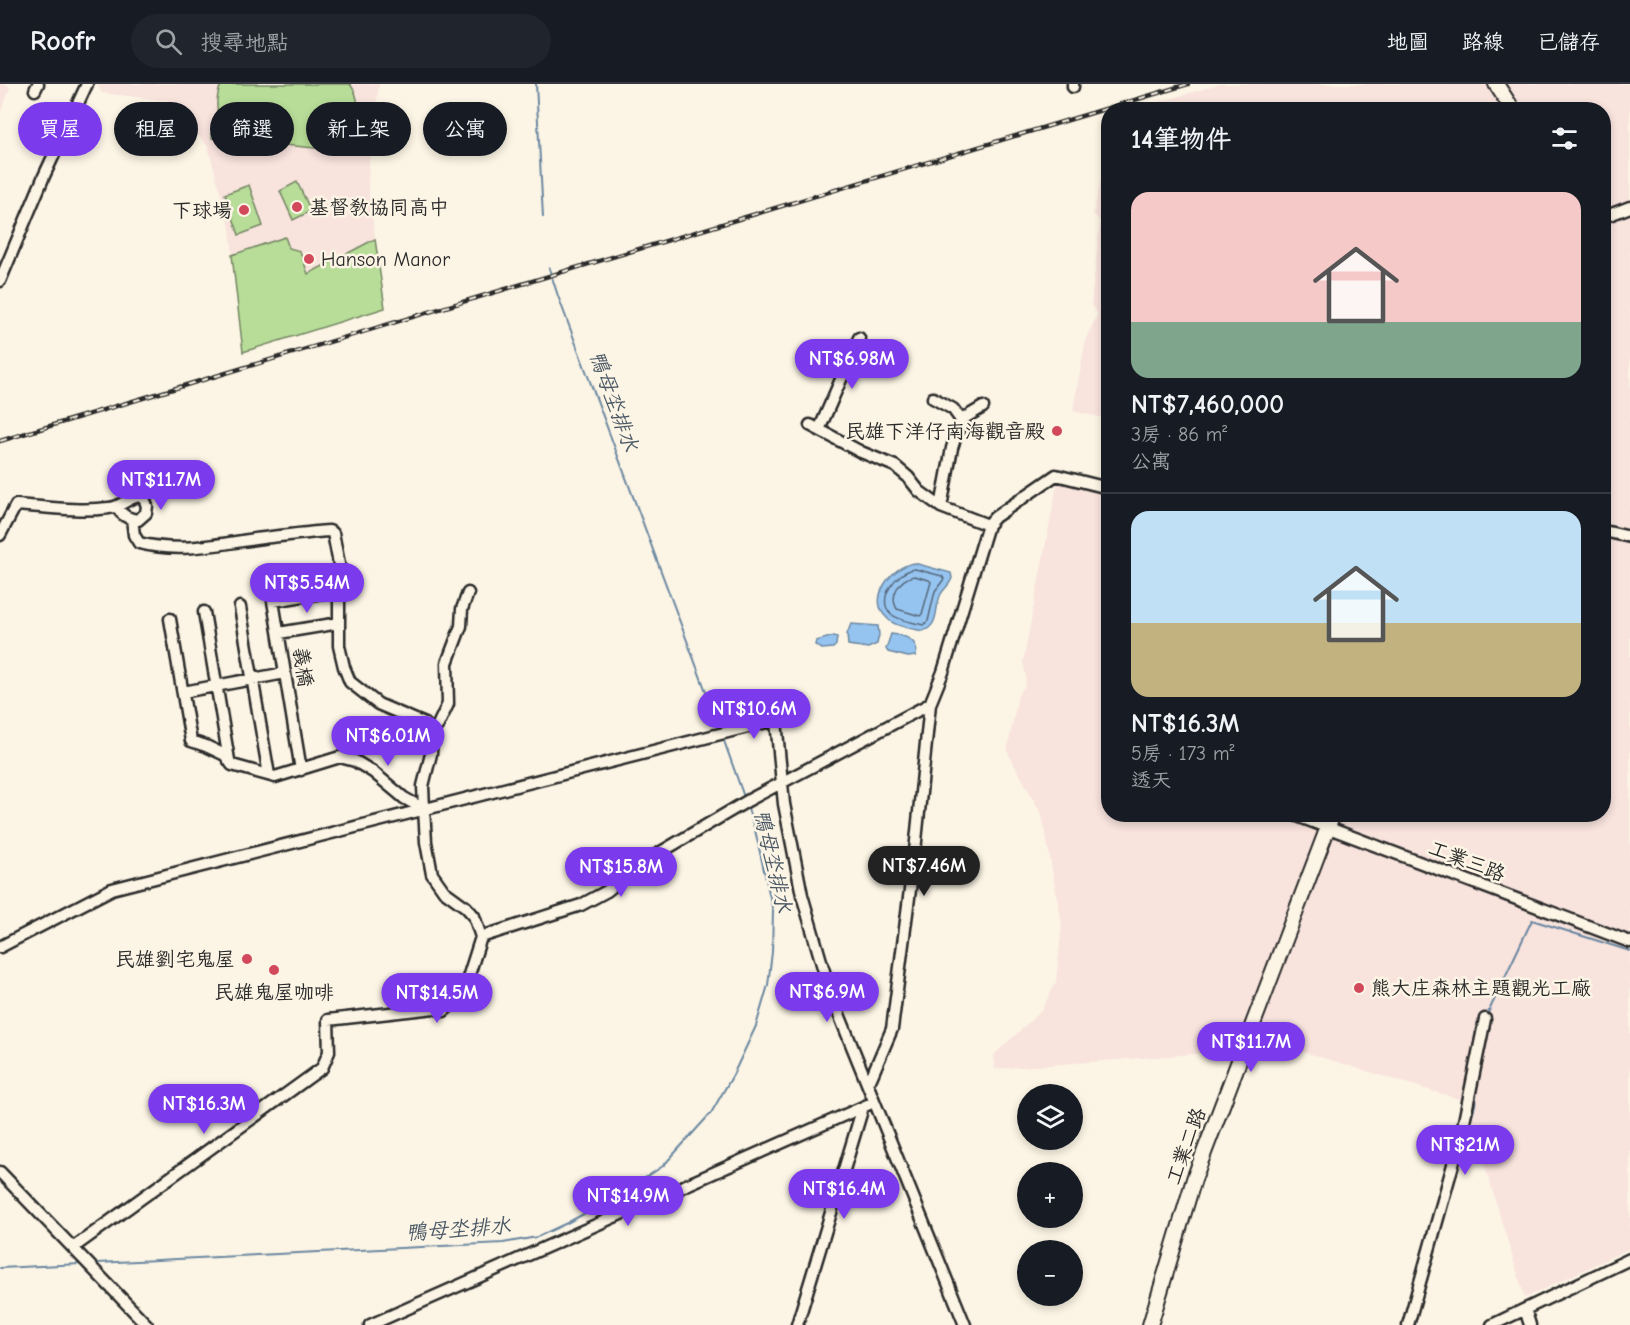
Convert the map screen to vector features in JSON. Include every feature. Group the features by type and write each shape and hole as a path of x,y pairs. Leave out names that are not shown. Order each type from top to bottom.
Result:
{"main road":[{"path":"1496,84 1508,102"},
{"name":"工業二路","path":"1150,1325 1194,1179 1330,822"}],"street":[{"path":"0,280 44,176 87,84"},
{"path":"1611,214 1630,207"},
{"path":"859,338 814,427 861,452 895,466 919,491 941,507 988,525"},
{"path":"933,398 953,409 961,420"},
{"path":"941,507 952,448 961,420 983,407"},
{"path":"871,1078 892,1029 915,851 930,704 943,672 988,525 995,516 1056,475 1101,486"},
{"path":"0,535 16,505 81,510 117,507 132,496 143,496 147,506 146,513 138,520 120,512 117,507"},
{"path":"132,519 134,535 139,543 155,547 198,548 333,532 336,540 340,591 339,646 350,682 378,704 425,724 432,732"},
{"path":"1611,533 1630,537"},
{"name":"義橋","path":"301,770 273,601 340,591"},
{"path":"74,1247 322,1068 329,1052 328,1020 435,1008 444,1011 456,1000 467,981 481,937 474,916 444,891 432,874 426,842 423,786 431,754 432,732 448,704 447,663 461,626 462,609 468,593"},
{"path":"240,607 269,775"},
{"path":"204,612 229,760"},
{"path":"170,619 191,741 225,755 232,765 275,777 340,757 354,761 373,772 404,798 424,809"},
{"path":"279,633 339,623"},
{"path":"183,692 285,673"},
{"path":"774,700 782,783 802,895 820,960 830,992 964,1325"},
{"path":"481,937 581,904 607,891 639,865 749,800 930,704"},
{"path":"0,947 112,889 775,720"},
{"name":"工業三路","path":"1332,822 1630,942"},
{"path":"1408,1325 1461,1136 1485,1019"},
{"path":"370,1325 874,1102"},
{"path":"797,1325 863,1107"},
{"path":"0,1172 147,1325"},
{"path":"1492,1325 1630,1259"},
{"path":"1525,1310 1530,1325"}],"shaded area":[{"path":"0,84 6,84 10,88 0,114"},
{"name":"基督教協同高中","path":"97,84 379,84 376,102 306,102 306,156 370,156 368,186 385,308 243,352 230,228 210,156 294,156 294,102 210,102 210,154 208,147 198,135 198,102 171,102 102,93"},
{"path":"1220,84 1630,84 1630,1248 1525,1298 1465,1101 1294,1049 1293,1044 1234,1051 995,1069 994,1055 1042,1010 1056,982 1062,924 1042,815 1007,751 1018,695 1025,686 1023,662 1060,470 1101,479 1101,822 1611,822 1611,102 1160,102"},
{"path":"1101,181 1101,417 1073,411 1086,338 1098,314 1091,305 1100,222 1093,213"}],"green space":[{"path":"221,84 350,84 358,102 306,102 306,147 294,146 294,102 218,102"},
{"path":"297,182 311,211 293,220 280,191"},
{"name":"下球場","path":"249,185 263,226 239,235 225,194"},
{"path":"285,237 289,248 300,251 308,274 375,239 385,308 243,352 232,255"}],"water":[{"path":"914,563 951,573 952,578 941,594 932,625 922,631 890,621 881,610 879,602 884,584 890,577 906,565"},
{"path":"851,624 878,626 877,644 868,648 848,645 847,634"},
{"path":"891,634 910,639 916,646 916,656 908,657 888,652 886,649"},
{"path":"837,637 833,648 822,649 815,645 816,641"}],"waterway":[{"name":"鴨母坔排水","path":"536,84 543,217"},
{"name":"鴨母坔排水","path":"549,268 720,729"},
{"name":"鴨母坔排水","path":"723,738 744,797"},
{"name":"鴨母坔排水","path":"97,1263 503,1243 537,1237 567,1223 624,1192 663,1166 711,1113 733,1075 756,1026 768,985 773,911 755,830 747,806"},
{"path":"1486,1017 1532,920 1630,951"},
{"path":"1466,1135 1475,1105 1478,1076"},
{"name":"鴨母坔排水","path":"0,1268 81,1264"},
{"path":"1415,1325 1419,1305"}],"railway":[{"path":"1128,102 1188,84"},
{"path":"0,441 1101,110"}],"place":[{"name":"基督教協同高中","path":"297,207"},
{"name":"下球場","path":"244,210"},
{"name":"Hanson Manor","path":"309,259"},
{"name":"民雄下洋仔南海觀音殿","path":"1057,431"},
{"name":"民雄劉宅鬼屋","path":"247,959"},
{"name":"民雄鬼屋咖啡","path":"274,970"},
{"name":"熊大庄森林主題觀光工廠","path":"1359,988"}]}
